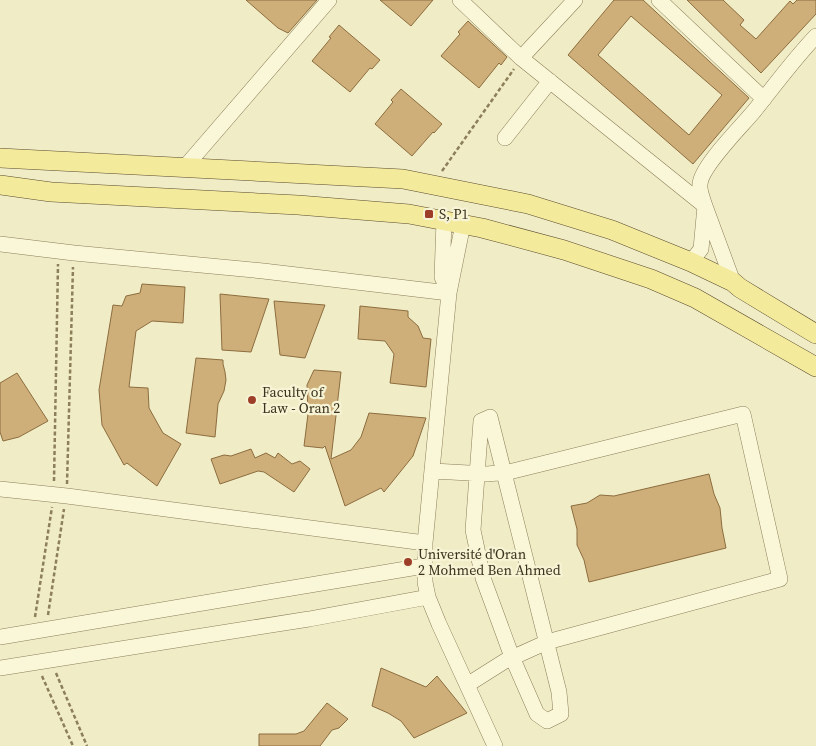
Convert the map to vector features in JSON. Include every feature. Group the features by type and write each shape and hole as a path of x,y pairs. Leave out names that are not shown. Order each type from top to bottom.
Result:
{"main road":[{"path":"0,158 403,179 528,204 612,230 690,262 733,282 816,334"},
{"path":"0,185 51,192 298,205 409,214 482,228 564,250 651,279 704,303 816,367"}],"street":[{"path":"185,167 329,0"},
{"path":"460,0 521,58 705,206"},
{"path":"521,58 575,0"},
{"path":"659,0 764,99"},
{"path":"733,282 705,206 699,183 723,146 816,36"},
{"path":"505,138 550,82"},
{"path":"690,262 701,250 705,206"},
{"path":"444,221 442,278 448,294"},
{"path":"463,224 448,294 425,543 424,582 439,624 495,746"},
{"path":"0,244 263,271 448,294"},
{"path":"432,471 476,474 504,472 743,414 780,579 547,642 512,657 467,685"},
{"path":"490,417 504,472 559,692 561,714 547,721 537,714 512,657 483,578 473,530 481,421 490,417"},
{"path":"0,489 60,495 425,543"},
{"path":"0,636 424,566"},
{"path":"0,668 309,619 428,597"}],"path":[{"path":"432,184 521,58"},
{"path":"39,630 60,495 66,252"},
{"path":"39,630 60,495 66,252"},
{"path":"43,662 73,746"},
{"path":"43,662 87,746"}],"building":[{"path":"246,0 317,0 288,33 278,28"},
{"path":"380,0 433,0 411,26"},
{"path":"614,0 643,0 749,98 693,164 568,55","holes":["631,16 722,95 689,135 598,55"]},
{"path":"687,0 723,0 744,20 740,25 756,39 790,1 793,4 797,0 816,0 816,14 761,73"},
{"path":"468,21 507,57 501,65 499,63 479,88 441,56 460,34 458,32"},
{"path":"339,25 380,60 372,69 370,68 350,92 312,61"},
{"path":"401,89 442,124 412,156 375,124"},
{"path":"142,284 185,287 183,323 152,321 136,331 129,387 148,388 149,408 163,433 181,444 157,486 127,463 124,465 102,425 99,390 113,305 122,306 126,296 140,293"},
{"path":"220,294 269,299 251,352 222,350"},
{"path":"274,301 325,305 305,358 280,355"},
{"path":"360,306 408,311 408,317 418,326 423,338 431,339 426,387 390,383 394,354 385,341 358,339"},
{"path":"196,358 223,360 226,380 224,391 218,404 215,437 186,433"},
{"path":"314,370 341,372 331,459 351,450 361,437 369,413 426,418 413,456 384,492 381,488 345,506 325,446 323,448 304,446 308,414 307,385"},
{"path":"17,373 48,421 19,437 3,441 0,432 0,383"},
{"path":"251,449 255,458 266,453 275,458 278,453 292,464 300,461 310,469 294,492 264,472 258,471 220,484 211,459 224,455 231,456"},
{"path":"709,474 720,508 726,548 589,582 584,560 577,545 577,529 571,506 587,503 600,495 614,496"},
{"path":"381,668 426,687 437,676 467,713 414,738 401,721 372,706"},
{"path":"327,703 348,719 339,728 332,730 320,746 259,746 259,734 296,734 304,731"}],"place":[{"name":"S, P1","path":"429,214"},
{"name":"Faculty of Law - Oran 2","path":"252,400"},
{"name":"Université d'Oran 2 Mohmed Ben Ahmed","path":"408,562"}]}
